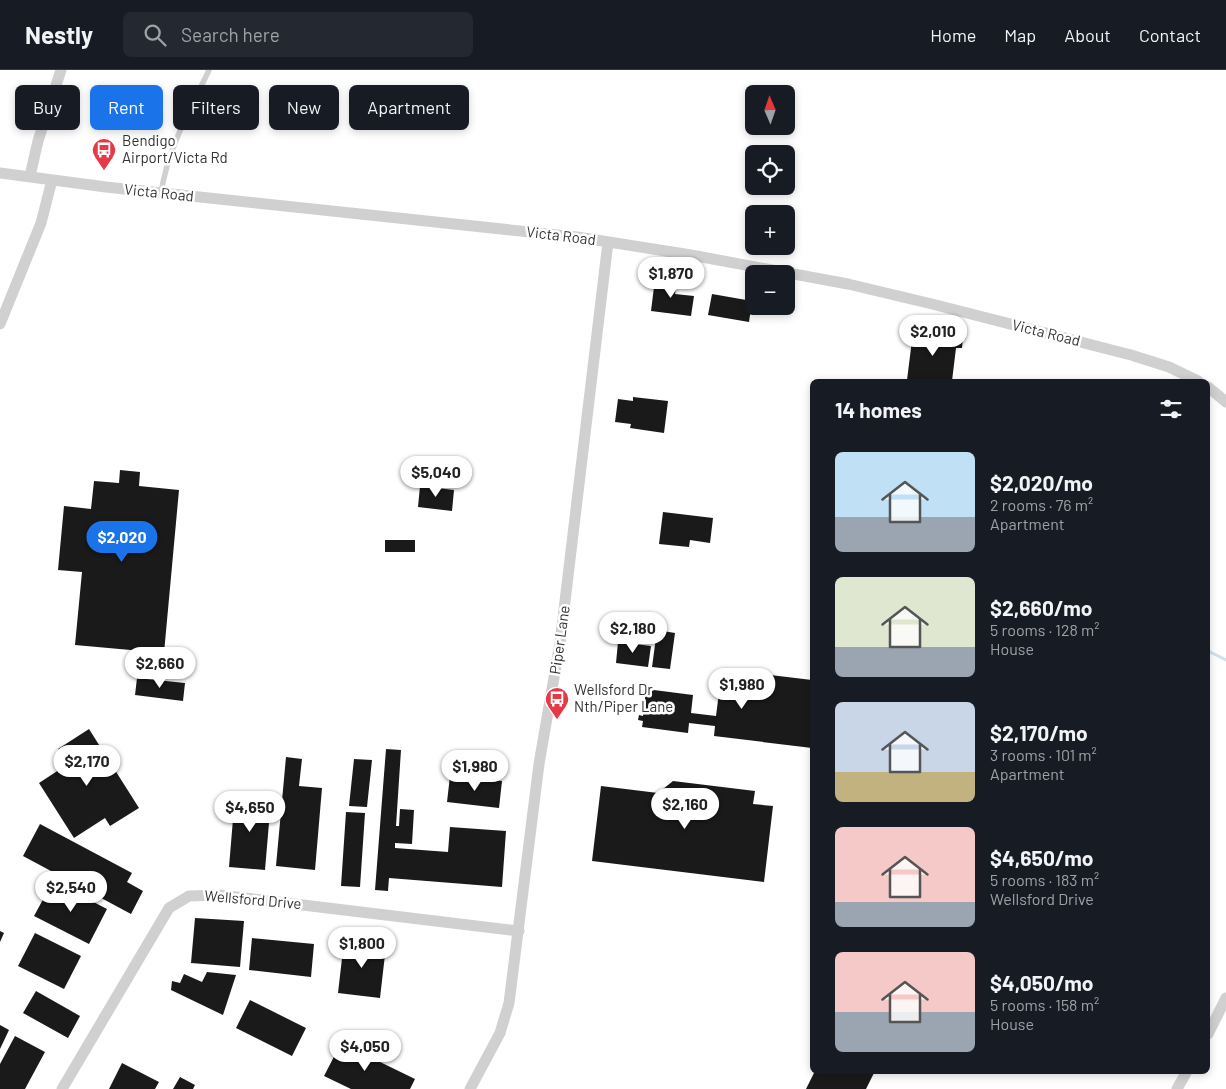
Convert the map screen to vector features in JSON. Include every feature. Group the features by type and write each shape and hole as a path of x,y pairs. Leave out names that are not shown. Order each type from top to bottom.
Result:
{"street":[{"path":"30,176 38,141 61,70"},
{"name":"Victa Road","path":"0,173 161,193 608,242 691,255 887,293 1131,355 1169,367 1194,379"},
{"path":"0,324 41,223 52,180"},
{"name":"Piper Lane","path":"470,1089 493,1048 506,1016 519,930 539,764 560,643 608,242"},
{"path":"1210,389 1226,402"},
{"name":"Wellsford Drive","path":"62,1089 166,913 178,901 189,896 220,895 519,930"},
{"path":"1210,1030 1226,998"},
{"path":"1177,1089 1185,1074"}],"lane":[{"path":"161,193 168,160 175,140 209,70"}],"building":[{"path":"655,279 677,281 675,294 694,296 691,316 651,311"},
{"path":"712,294 745,300 745,315 750,315 749,322 708,315"},
{"path":"913,332 963,338 962,348 956,348 952,379 907,379"},
{"path":"633,397 668,401 664,433 630,428 631,424 615,422 618,399 633,401"},
{"path":"120,470 140,472 139,486 179,490 164,653 75,645 82,572 58,570 64,506 91,509 94,481 119,483"},
{"path":"420,486 454,490 452,511 418,507"},
{"path":"663,512 713,518 710,543 690,540 689,547 659,544"},
{"path":"385,540 415,540 415,552 385,552"},
{"path":"657,630 675,633 670,669 652,667"},
{"path":"618,642 651,646 648,667 616,663"},
{"path":"722,669 810,680 810,748 714,736 715,726 689,723 688,733 642,727 643,721 638,720 639,715 643,716 646,689 693,695 691,713 716,716"},
{"path":"137,678 185,683 183,701 135,695"},
{"path":"89,729 139,808 110,826 105,818 74,838 39,783 68,764 58,749"},
{"path":"386,749 401,750 396,826 399,826 400,809 414,810 412,844 395,843 395,848 448,852 450,827 506,831 502,887 389,878 388,891 375,890"},
{"path":"286,757 302,759 299,786 322,788 315,870 276,866"},
{"path":"354,759 372,760 367,807 349,806"},
{"path":"450,776 502,781 499,808 447,802"},
{"path":"673,781 755,791 753,804 773,806 764,882 592,861 601,786 658,793"},
{"path":"235,795 271,799 265,870 229,867"},
{"path":"346,812 365,813 360,887 341,886"},
{"path":"40,824 132,873 127,882 143,891 131,914 23,856"},
{"path":"53,881 107,909 89,944 34,916"},
{"path":"195,918 244,921 240,967 191,963"},
{"path":"0,931 4,933 0,942"},
{"path":"35,933 81,956 64,989 18,966"},
{"path":"252,938 314,944 311,977 249,970"},
{"path":"344,941 386,946 380,998 338,993"},
{"path":"207,972 236,975 223,1015 171,990 172,981 180,983 184,974 202,982"},
{"path":"36,991 80,1016 68,1038 23,1013"},
{"path":"250,1000 306,1028 292,1056 236,1028"},
{"path":"0,1025 9,1030 0,1049"},
{"path":"15,1036 45,1052 25,1089 0,1089 0,1064"},
{"path":"341,1043 415,1079 410,1089 351,1089 324,1076"},
{"path":"122,1063 159,1082 155,1089 109,1089"},
{"path":"814,1074 874,1074 866,1089 806,1089"},
{"path":"180,1077 195,1085 193,1089 173,1089"}],"waterway":[{"path":"1210,652 1226,660"}],"place":[{"name":"Bendigo Airport/Victa Rd","path":"104,171"},
{"name":"Wellsford Dr Nth/Piper Lane","path":"557,720"}]}
